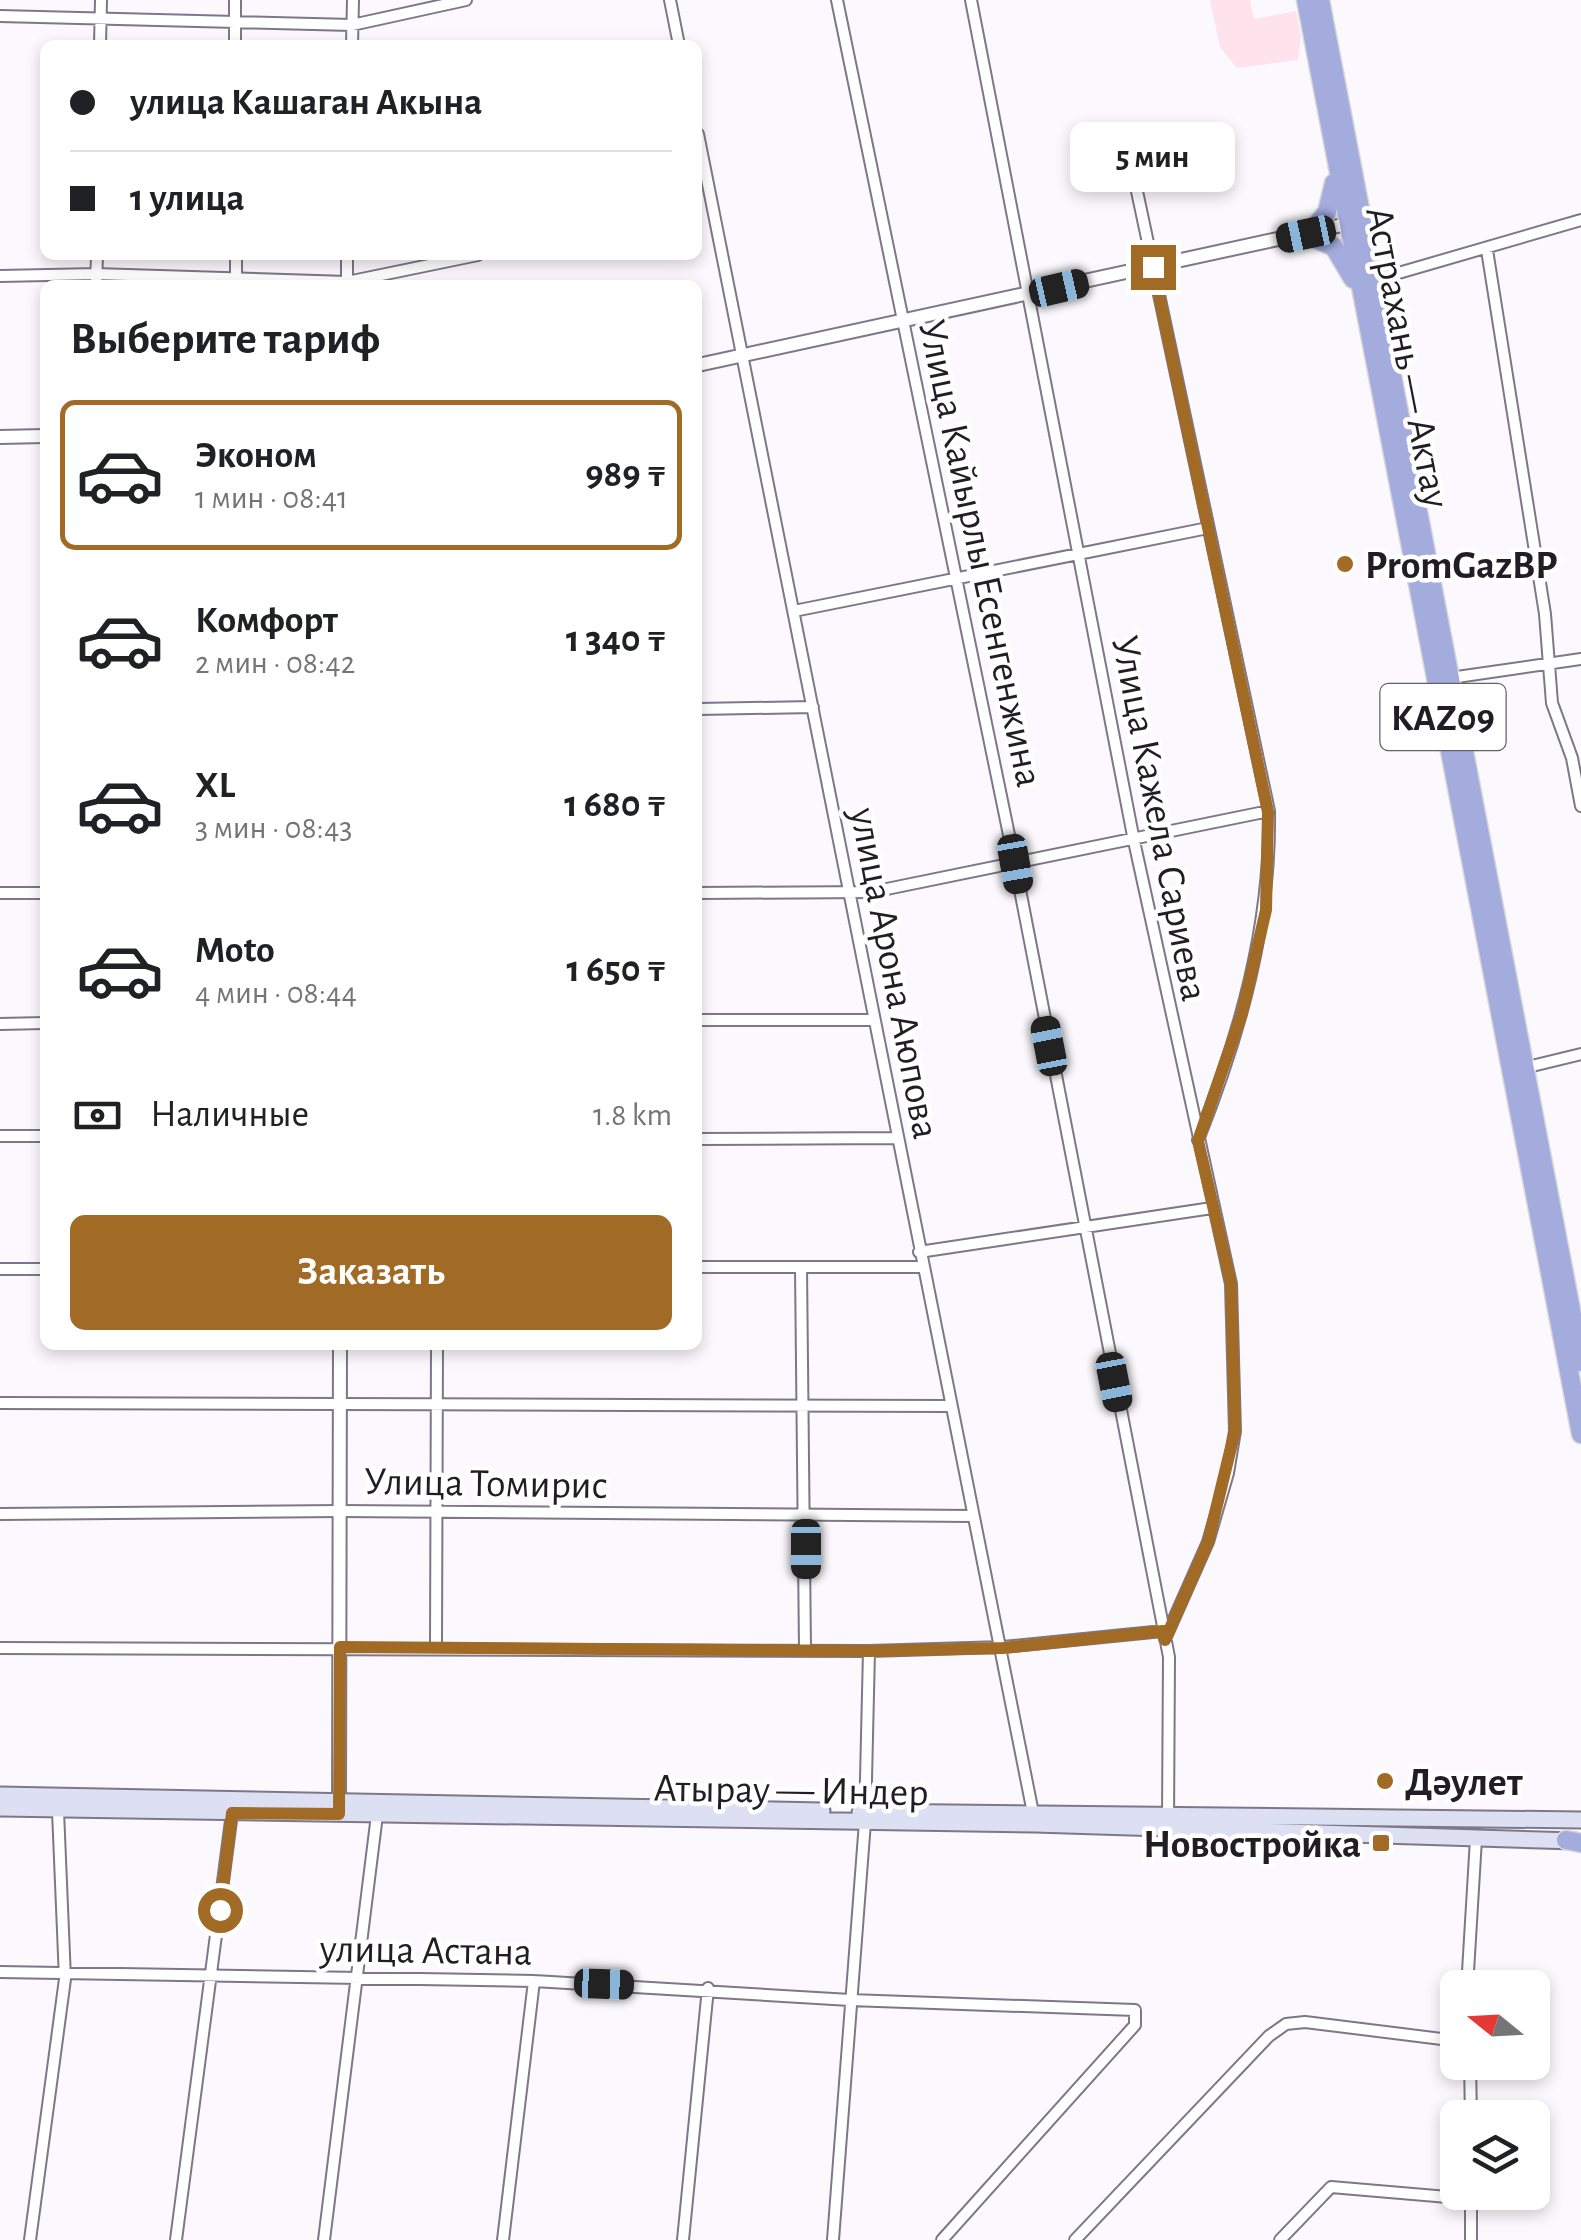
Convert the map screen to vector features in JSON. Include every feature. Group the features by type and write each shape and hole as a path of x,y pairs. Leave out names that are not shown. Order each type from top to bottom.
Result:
{"highway":[{"name":"Астрахань — Актау","path":"1306,0 1336,163 1355,222"},
{"name":"Астрахань — Актау","path":"1320,0 1355,222 1547,1221 1581,1434"},
{"path":"1336,163 1327,212 1308,234 1334,246 1367,282"},
{"name":"Астрахань — Актау","path":"1367,282 1450,678 1518,1070"},
{"name":"Астрахань — Актау","path":"1547,1221 1581,1362"}],"main road":[{"name":"Атырау — Индер","path":"0,1794 339,1808 865,1817"},
{"name":"Атырау — Индер","path":"0,1808 232,1813 339,1808 377,1814 1168,1821 1581,1820"},
{"name":"Атырау — Индер","path":"1168,1821 1576,1842"}],"street":[{"path":"100,40 101,0"},
{"path":"235,0 235,40"},
{"path":"352,40 353,0"},
{"path":"0,16 352,25 466,0"},
{"path":"670,0 678,40"},
{"name":"Улица Кайырлы Есенгенжина","path":"837,0 1015,864 1164,1635 1168,1821"},
{"name":"Улица Кажела Сариева","path":"971,0 1134,841 1231,1284 1235,1431 1208,1542 1164,1635"},
{"path":"1128,148 1268,812 1266,910 1242,1013 1198,1141"},
{"name":"улица Арона Аюпова","path":"702,154 1034,1818"},
{"path":"702,209 713,208"},
{"path":"1367,282 1581,220"},
{"path":"702,363 904,323 1355,222"},
{"path":"1486,250 1544,614 1545,664 1581,806"},
{"path":"236,260 236,278"},
{"path":"361,280 455,260"},
{"path":"0,276 280,280"},
{"path":"0,437 40,436"},
{"path":"794,612 1208,528"},
{"path":"1450,678 1581,659"},
{"path":"702,709 813,706"},
{"path":"702,893 851,892 1015,864 1268,812"},
{"path":"0,893 40,893"},
{"path":"702,1020 873,1020"},
{"path":"0,1024 40,1023"},
{"path":"1518,1070 1581,1054"},
{"path":"0,1136 40,1136"},
{"path":"702,1138 896,1138"},
{"path":"919,1252 1212,1208"},
{"path":"801,1267 805,1650"},
{"path":"702,1268 922,1267"},
{"path":"0,1269 40,1269"},
{"path":"339,1808 340,1350"},
{"path":"436,1647 438,1350"},
{"path":"0,1404 950,1406"},
{"name":"Улица Томирис","path":"0,1514 340,1511 972,1516"},
{"path":"0,1648 869,1651 1003,1648 1164,1635"},
{"path":"834,2240 865,1817 869,1651"},
{"path":"30,2240 64,1973 58,1811"},
{"path":"176,2240 232,1813"},
{"path":"324,2240 377,1814"},
{"path":"1468,1970 1476,1839"},
{"name":"улица Астана","path":"0,1972 534,1981 708,1988 850,2000 1135,2010 1136,2025 942,2240"},
{"path":"503,2240 534,1981"},
{"path":"684,2240 708,1988"},
{"path":"1075,2240 1286,2024 1305,2022 1440,2039"},
{"path":"1280,2240 1331,2186 1440,2194"},
{"path":"1471,2210 1471,2240"}],"shaded area":[{"path":"1210,0 1250,0 1254,19 1296,11 1301,36 1298,60 1237,68 1220,47"}],"place":[{"name":"PromGazBP","path":"1345,564"},
{"name":"Дәулет","path":"1385,1781"},
{"name":"Новостройка","path":"1381,1843"}],"route":[{"path":"220,1910 232,1813 339,1814 340,1647 869,1651 1003,1648 1163,1631 1165,1640 1208,1542 1228,1473 1235,1431 1231,1284 1198,1141 1242,1013 1266,910 1269,841 1268,812 1153,267"}]}
